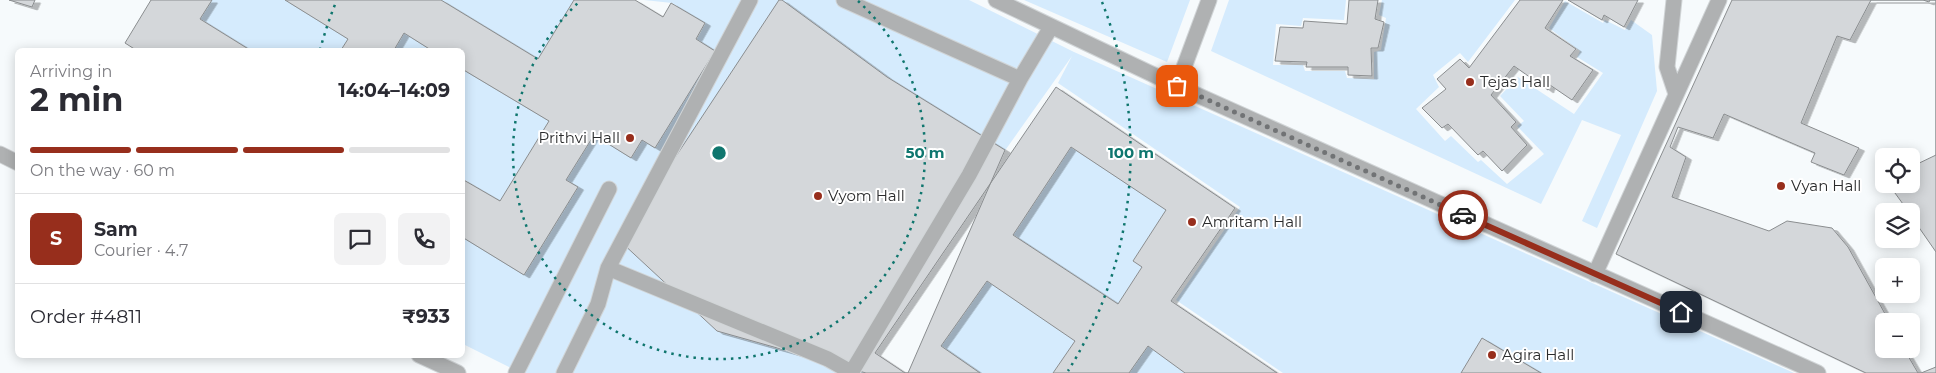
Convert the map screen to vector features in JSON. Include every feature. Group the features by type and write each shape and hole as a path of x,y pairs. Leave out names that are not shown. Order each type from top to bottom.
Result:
{"street":[{"path":"564,373 598,304 608,268 750,0"},
{"path":"844,0 1020,79"},
{"path":"996,0 1177,86 1818,373"},
{"path":"1177,86 1209,0"},
{"path":"1674,0 1668,67 1676,94"},
{"path":"1595,274 1719,0"},
{"path":"608,268 828,359 851,373 964,183 1020,79 1051,27"},
{"path":"0,154 15,161"},
{"path":"516,373 609,189"},
{"path":"426,358 458,373"}],"shaded area":[{"path":"212,0 285,0 348,39 342,48 247,48 200,19"},
{"path":"441,0 574,0 538,59"},
{"path":"644,0 969,0 1074,52 1794,373 1283,373 1176,300 1240,207 1058,83 1072,56 867,345 887,373 521,373 465,345 465,235 566,180 594,135 631,158 705,24 672,3"},
{"path":"1024,0 1190,0 1167,62"},
{"path":"1229,0 1346,0 1344,20 1303,18 1301,26 1276,24 1273,65 1303,65 1305,71 1345,71 1347,78 1374,79 1374,52 1381,50 1386,18 1379,15 1382,0 1515,0 1468,62 1460,53 1433,75 1439,87 1416,109 1445,141 1451,136 1478,162 1481,160 1507,184 1544,154 1517,126 1524,121 1500,96 1518,77 1574,114 1603,73 1577,57 1580,51 1549,28 1565,1 1603,23 1605,20 1625,30 1631,20 1652,35 1657,91 1597,228 1582,221 1621,135 1582,120 1541,204 1211,51"},
{"path":"404,33 428,48 395,48"},
{"path":"465,71 549,121 500,201 465,180"},
{"path":"1071,147 1166,210 1133,261 1142,267 1118,304 1013,235"},
{"path":"987,281 1075,341 1053,373 980,373 941,346"},
{"path":"1148,346 1185,373 1129,373"}],"building":[{"path":"9,0 35,0 32,7"},
{"path":"151,0 212,0 200,19 247,48 133,48 125,43"},
{"name":"Prithvi Hall","path":"285,0 441,0 538,59 574,0 635,0 663,17 671,3 705,23 696,39 715,51 655,148 642,140 631,158 594,135 566,180 578,187 524,275 465,239 465,181 500,201 549,121 465,71 465,48 428,48 404,33 395,48 342,48 348,39"},
{"name":"Vyom Hall","path":"779,0 782,0 887,77 1005,150 908,373 866,373 717,331 620,241"},
{"path":"1349,0 1378,0 1375,19 1384,22 1378,48 1371,48 1372,76 1348,75 1348,67 1306,67 1307,62 1275,61 1280,27 1303,28 1304,21 1347,24"},
{"name":"Tejas Hall","path":"1520,0 1563,0 1545,28 1576,49 1570,56 1593,70 1572,100 1550,85 1548,90 1514,66 1491,95 1516,122 1511,127 1527,145 1502,171 1483,151 1478,155 1448,124 1442,128 1422,108 1446,89 1437,79 1460,59 1469,68"},
{"path":"1568,0 1638,0 1624,27 1604,15 1602,20"},
{"path":"1732,0 1936,0 1936,373 1866,373 1616,254"},
{"name":"Vyan Hall","path":"1871,0 1923,0 1929,2 1930,0 1936,0 1936,155 1920,163 1920,148 1875,148 1875,193 1895,193 1902,203 1875,203 1875,248 1920,248 1920,229 1936,252 1936,367 1921,373 1918,373 1909,358 1920,358 1920,313 1885,313 1879,303 1920,303 1920,258 1875,258 1875,296 1848,247 1832,228 1787,221 1769,231 1672,197 1686,157 1670,147 1678,127 1713,138 1724,114 1815,153 1811,162 1844,175 1859,148 1801,123 1837,36 1850,40"},
{"name":"Amritam Hall","path":"1056,87 1235,208 1171,301 1277,373 1185,373 1148,346 1129,373 1053,373 1075,341 987,281 941,346 980,373 905,373 875,353","holes":["1071,147 1166,210 1133,261 1142,267 1118,304 1013,235"]},
{"name":"Agira Hall","path":"1482,338 1541,373 1461,373"}],"way so far":[{"path":"1177,86 1463,215"}],"place":[{"name":"Tejas Hall","path":"1470,82"},
{"name":"Prithvi Hall","path":"630,138"},
{"name":"Vyan Hall","path":"1781,186"},
{"name":"Vyom Hall","path":"818,196"},
{"name":"Amritam Hall","path":"1192,222"},
{"name":"Agira Hall","path":"1492,355"}],"route":[{"path":"1463,215 1681,312"}]}
